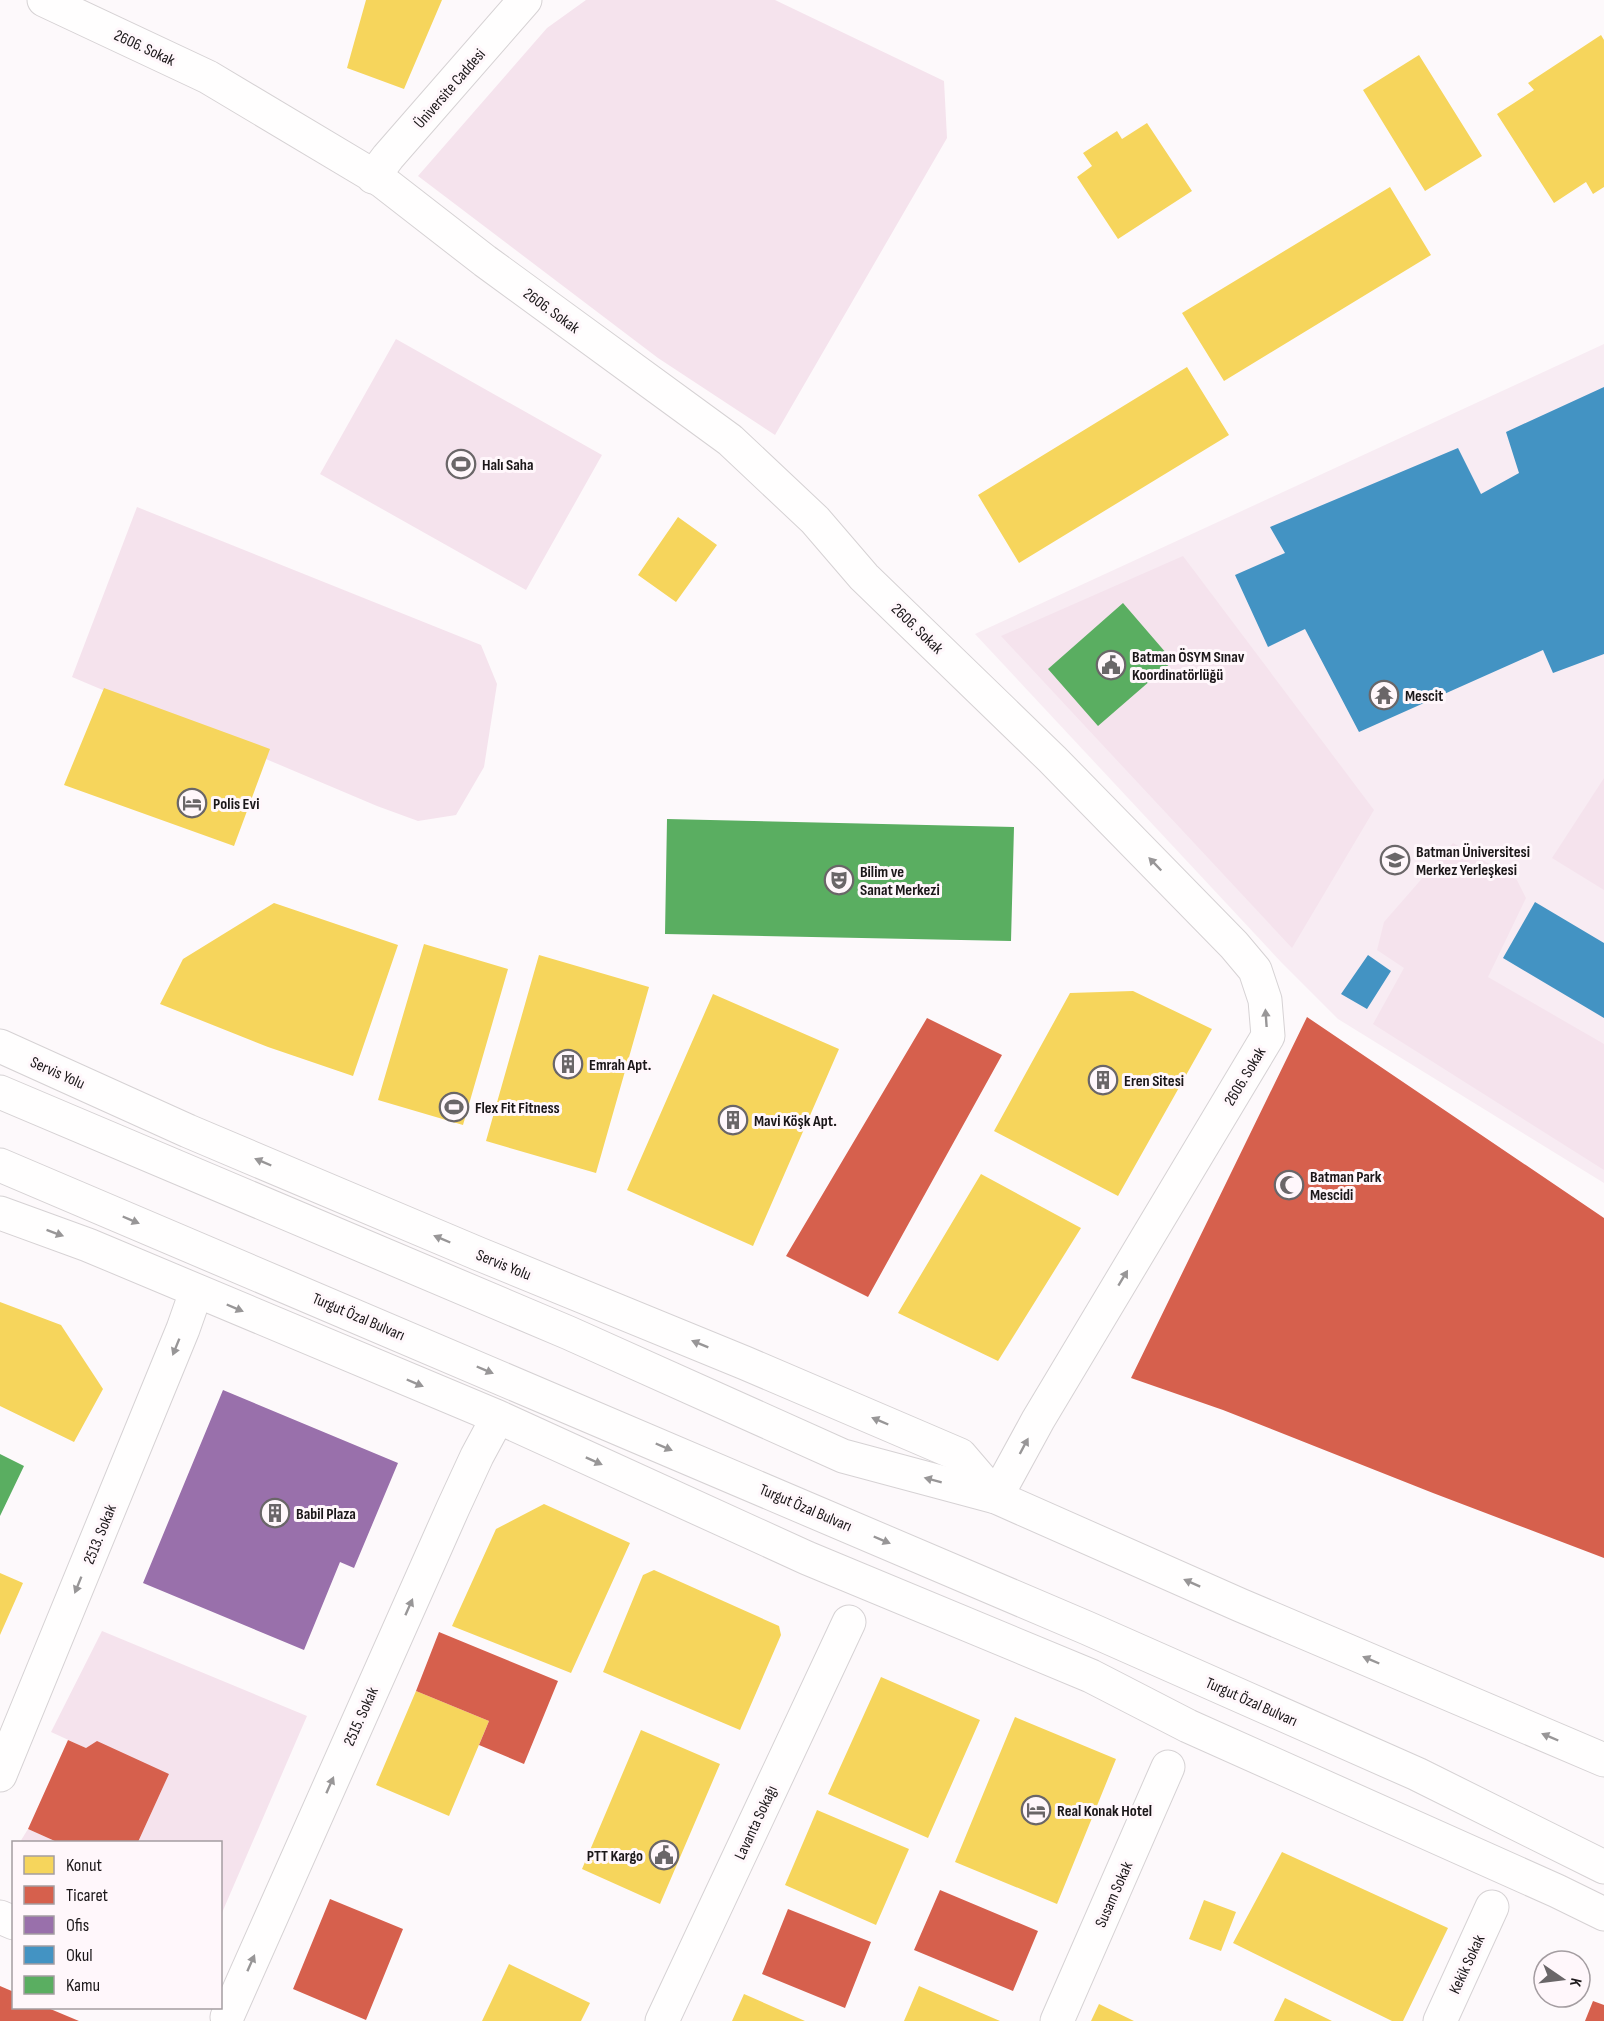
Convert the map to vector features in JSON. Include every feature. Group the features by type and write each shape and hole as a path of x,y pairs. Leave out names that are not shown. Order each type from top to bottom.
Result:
{"street":[{"name":"2606. Sokak","path":"44,0 208,77 373,177 730,440 815,520 864,577 1052,759 1234,945 1255,970 1265,1000 1268,1036 1044,1410 996,1497"},
{"name":"Üniversite Caddesi","path":"373,177 525,0"},
{"name":"Servis Yolu","path":"0,1046 199,1135 960,1455 996,1497"},
{"path":"0,1092 569,1333 843,1456 996,1497 1604,1760"},
{"name":"Turgut Özal Bulvarı","path":"0,1165 1076,1623 1417,1774 1604,1866"},
{"path":"0,1213 88,1245 498,1418 807,1558 1090,1676 1188,1726 1604,1914"},
{"name":"2513. Sokak","path":"0,1775 183,1329 196,1292"},
{"name":"2515. Sokak","path":"223,2015 477,1456 498,1418"},
{"name":"Lavanta Sokağı","path":"662,2021 849,1622"},
{"name":"Susam Sokak","path":"1057,2021 1168,1767"},
{"name":"Kekik Sokak","path":"1440,2021 1492,1907"}],"shaded area":[{"path":"586,0 775,0 944,81 947,138 775,435 658,358 418,176 547,28"},
{"name":"Halı Saha","path":"396,339 602,455 526,590 320,474"},
{"name":"Batman Üniversitesi Merkez Yerleşkesi","path":"1604,344 1604,1183 1338,1019 1281,962 975,634"},
{"path":"137,507 481,645 497,684 484,767 456,815 418,821 377,806 72,677"},
{"path":"1183,556 1374,810 1292,948 1001,636"},
{"path":"1604,778 1604,890 1552,858"},
{"path":"1453,843 1517,880 1526,898 1488,977 1604,1044 1604,1170 1373,1024 1404,968 1377,950 1384,922"},
{"path":"102,1631 307,1716 222,1913 222,1841 138,1841 169,1774 86,1748 51,1732"},
{"path":"28,1829 55,1841 21,1841"}],"building: Konut":[{"path":"366,0 442,0 404,89 347,68"},
{"path":"1601,35 1604,40 1604,187 1593,194 1586,182 1554,203 1497,114 1534,90 1528,83"},
{"path":"1419,55 1482,156 1425,191 1363,90"},
{"path":"1147,123 1192,191 1118,239 1077,177 1092,166 1083,153 1117,131 1122,139"},
{"path":"1390,187 1431,255 1224,381 1182,313"},
{"path":"1187,367 1229,435 1019,563 978,495"},
{"path":"678,517 717,545 676,602 638,575"},
{"path":"104,688 270,749 234,846 64,785"},
{"path":"274,903 398,945 353,1076 268,1047 160,1004 183,959"},
{"path":"424,944 508,969 463,1125 378,1100"},
{"name":"Emrah Apt.","path":"539,955 649,987 596,1173 486,1141"},
{"name":"Eren Sitesi","path":"1133,991 1212,1029 1118,1196 994,1131 1070,993"},
{"name":"Mavi Köşk Apt.","path":"713,994 839,1049 753,1246 627,1190"},
{"path":"981,1174 1081,1228 998,1361 898,1313"},
{"path":"0,1302 61,1325 103,1389 74,1442 0,1406"},
{"path":"544,1504 630,1543 571,1673 452,1626 496,1529"},
{"path":"654,1570 779,1626 781,1635 740,1730 603,1672 643,1575"},
{"path":"0,1573 23,1583 0,1635"},
{"path":"881,1677 980,1720 928,1838 828,1794"},
{"path":"416,1691 489,1721 449,1816 376,1785"},
{"name":"Real Konak Hotel","path":"1015,1717 1116,1759 1057,1904 955,1862"},
{"path":"641,1730 720,1764 660,1904 582,1869"},
{"path":"817,1810 909,1849 876,1925 785,1885"},
{"path":"1282,1852 1448,1928 1403,2021 1392,2021 1233,1943"},
{"path":"1204,1900 1236,1912 1221,1951 1189,1939"},
{"path":"509,1964 590,2003 581,2021 482,2021"},
{"path":"919,1986 1000,2021 904,2021"},
{"path":"744,1994 805,2021 732,2021"},
{"path":"1285,1998 1332,2021 1274,2021"},
{"path":"1099,2004 1134,2021 1091,2021"}],"building: Ticaret":[{"path":"1307,1017 1604,1218 1604,1558 1223,1410 1131,1378"},
{"path":"927,1018 1002,1055 868,1297 786,1256"},
{"path":"439,1632 558,1681 524,1764 479,1745 489,1721 416,1691"},
{"path":"68,1740 86,1748 97,1741 169,1774 138,1841 55,1841 28,1829"},
{"path":"940,1890 1038,1931 1013,1991 914,1950"},
{"path":"330,1899 403,1929 366,2020 293,1989"},
{"path":"788,1909 871,1942 845,2008 762,1974"},
{"path":"0,1986 12,1991 12,2009 50,2009 79,2021 0,2021"},
{"path":"1593,2001 1604,2005 1604,2021 1585,2021 1590,2009 1592,2009"}],"building: Ofis":[{"name":"Babil Plaza","path":"223,1390 398,1463 354,1568 340,1562 304,1650 143,1583"}],"building: Okul":[{"path":"1604,387 1604,654 1553,673 1543,650 1359,732 1305,629 1268,647 1235,575 1285,553 1270,527 1458,448 1481,494 1519,473 1506,432"},
{"path":"1535,902 1604,943 1604,1018 1503,958"},
{"path":"1368,955 1391,971 1367,1009 1341,994"}],"building: Kamu":[{"name":"Batman ÖSYM Sınav Koordinatörlüğü","path":"1123,603 1173,661 1098,726 1048,669"},
{"name":"Bilim ve Sanat Merkezi","path":"667,819 1014,827 1011,941 665,934"},
{"path":"0,1454 24,1466 0,1516"}],"place":[{"name":"Halı Saha","path":"461,464"},
{"name":"Batman ÖSYM Sınav Koordinatörlüğü","path":"1111,665"},
{"name":"Mescit","path":"1384,695"},
{"name":"Polis Evi","path":"192,803"},
{"name":"Batman Üniversitesi Merkez Yerleşkesi","path":"1395,860"},
{"name":"Bilim ve Sanat Merkezi","path":"839,880"},
{"name":"Emrah Apt.","path":"568,1064"},
{"name":"Eren Sitesi","path":"1103,1080"},
{"name":"Flex Fit Fitness","path":"454,1107"},
{"name":"Mavi Köşk Apt.","path":"733,1120"},
{"name":"Batman Park Mescidi","path":"1289,1185"},
{"name":"Babil Plaza","path":"275,1513"},
{"name":"Real Konak Hotel","path":"1036,1810"},
{"name":"PTT Kargo","path":"664,1855"}]}
